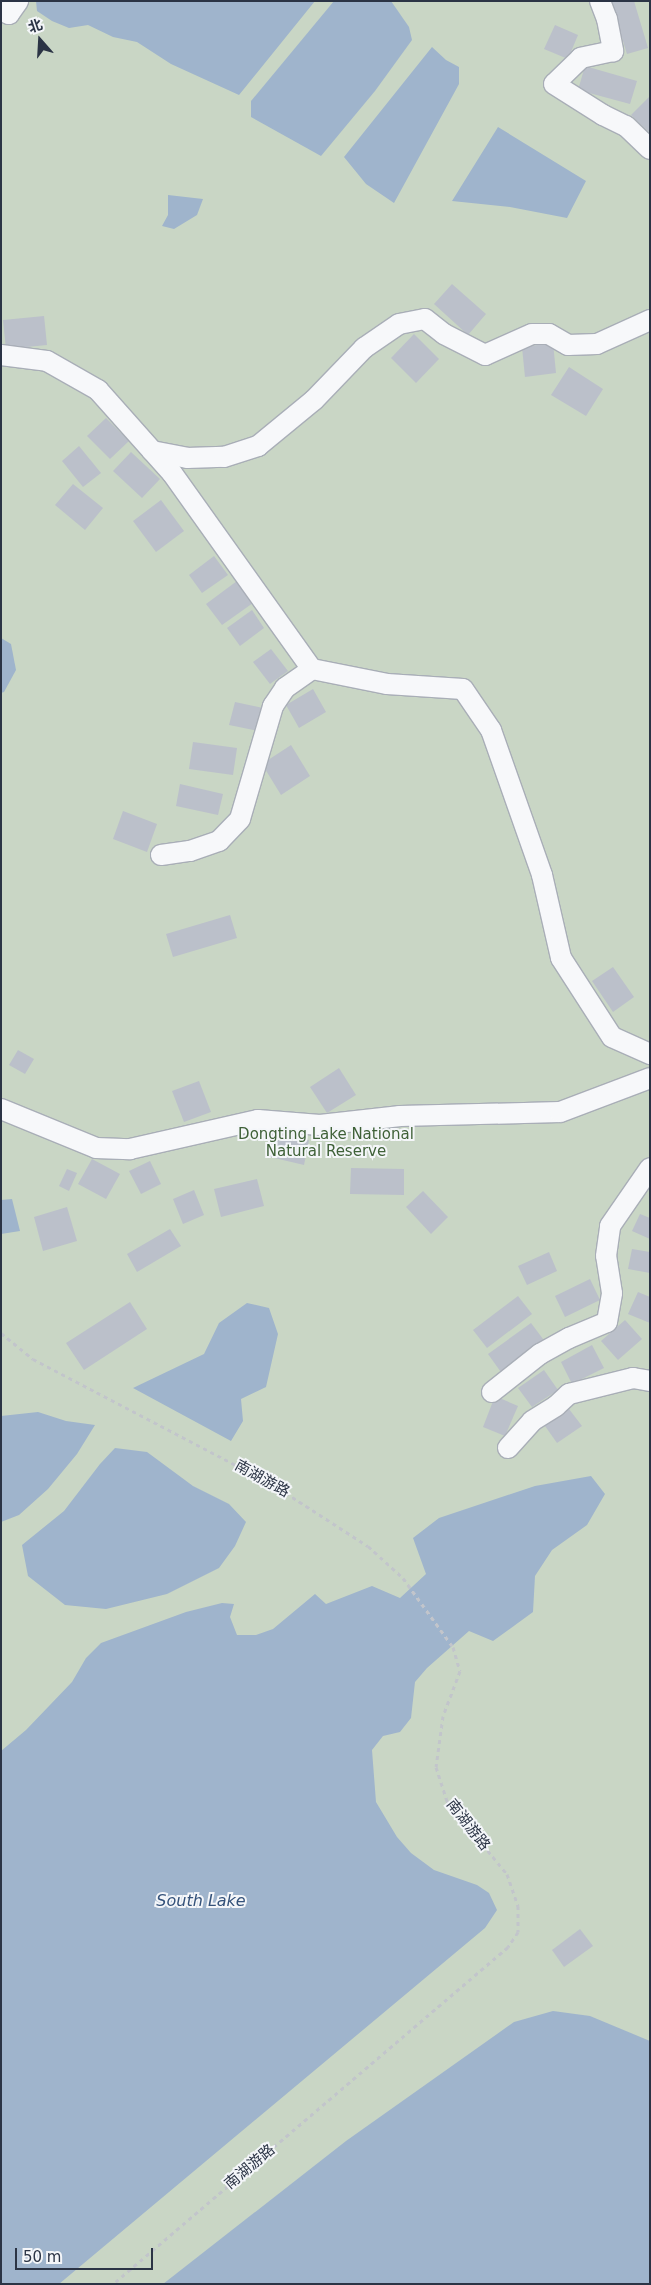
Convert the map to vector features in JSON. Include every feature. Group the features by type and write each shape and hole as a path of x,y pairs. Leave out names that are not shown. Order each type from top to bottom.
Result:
{"street":[{"path":"600,1 607,19 613,50 581,58 554,84 603,116 626,126 650,149"},
{"path":"152,451 188,458 224,457 258,446 314,400 364,348 399,324 425,319 444,334 485,355 532,334 549,334 568,345 597,344 650,320"},
{"path":"1,355 47,361 98,390 172,473 312,669 387,684 463,689 491,730 542,875 562,958 612,1037 650,1054"},
{"path":"161,855 190,850 219,841 240,820 273,706 285,688 312,669"},
{"path":"1,1110 96,1148 130,1149 258,1120 320,1125 400,1116 560,1112 650,1078"},
{"path":"492,1392 540,1354 568,1338 607,1322 612,1293 606,1256 610,1226 650,1168"},
{"path":"508,1448 532,1421 556,1406 569,1394 633,1378 650,1381"}],"path":[{"name":"南湖游路","path":"1,1333 34,1359 280,1489 368,1546 403,1578 453,1647 460,1671 442,1716 436,1767 447,1801 507,1874 518,1906 518,1932 508,1947 113,2284"}],"green space":[{"name":"Dongting Lake National Natural Reserve","path":"1,1 650,1 650,2284 1,2284"}],"water":[{"path":"36,1 315,1 239,95 171,64 137,42 113,37 88,25 69,28 52,21 37,11"},
{"path":"334,1 391,1 409,27 412,40 375,91 321,156 251,117 251,101"},
{"path":"432,47 446,60 459,67 459,84 394,203 366,184 344,157"},
{"path":"498,127 586,181 567,218 510,207 452,201"},
{"path":"168,195 203,199 197,215 174,229 162,226 168,215"},
{"path":"1,638 11,644 16,670 4,692 1,693"},
{"path":"12,1199 20,1231 1,1234 1,1200"},
{"path":"247,1303 269,1308 278,1334 266,1387 241,1399 243,1421 231,1441 133,1388 204,1354 219,1323"},
{"path":"38,1412 66,1421 95,1425 77,1454 48,1489 19,1515 1,1522 1,1416"},
{"path":"115,1448 147,1452 193,1486 229,1504 246,1522 235,1546 219,1568 167,1594 106,1609 65,1605 28,1576 22,1545 64,1511 100,1464"},
{"name":"South Lake","path":"591,1476 605,1494 587,1525 552,1550 535,1576 533,1612 493,1641 469,1631 427,1668 415,1682 411,1718 400,1732 383,1736 372,1750 376,1802 397,1837 411,1853 434,1870 477,1885 489,1893 497,1910 485,1928 59,2284 1,2284 1,1751 26,1730 72,1682 86,1658 101,1643 186,1612 222,1603 234,1604 230,1617 237,1635 256,1635 273,1629 315,1594 326,1604 372,1586 400,1598 426,1574 413,1538 439,1518 535,1486"},
{"path":"553,2011 590,2016 650,2041 650,2284 163,2284 346,2141 514,2022"}],"building":[{"path":"634,1 648,48 627,54 611,2"},
{"path":"555,25 578,35 568,59 544,49"},
{"path":"585,66 637,81 630,104 578,90"},
{"path":"650,96 650,133 631,115"},
{"path":"452,284 486,314 468,335 434,304"},
{"path":"44,316 47,345 6,349 3,320"},
{"path":"414,334 439,359 416,383 391,358"},
{"path":"553,343 556,373 525,377 522,347"},
{"path":"569,367 603,389 586,416 551,395"},
{"path":"106,418 129,441 110,459 87,436"},
{"path":"79,446 101,473 83,487 62,461"},
{"path":"131,452 160,479 142,498 113,471"},
{"path":"73,484 103,508 85,530 55,505"},
{"path":"161,500 184,531 156,552 133,521"},
{"path":"214,556 228,575 202,593 189,575"},
{"path":"237,581 253,603 222,625 206,604"},
{"path":"252,610 264,628 240,646 227,628"},
{"path":"271,649 288,671 270,684 253,662"},
{"path":"313,689 326,712 299,728 286,705"},
{"path":"235,702 263,708 258,731 229,725"},
{"path":"193,742 237,748 233,775 189,769"},
{"path":"291,745 310,776 281,795 262,764"},
{"path":"180,784 223,794 218,815 176,806"},
{"path":"123,811 157,824 147,852 113,839"},
{"path":"230,915 237,938 173,957 166,934"},
{"path":"613,967 634,997 613,1012 592,981"},
{"path":"18,1050 34,1059 25,1074 9,1065"},
{"path":"339,1068 356,1095 327,1113 310,1087"},
{"path":"199,1081 211,1112 184,1122 172,1091"},
{"path":"271,1132 309,1140 304,1165 266,1156"},
{"path":"92,1159 120,1174 106,1199 78,1184"},
{"path":"150,1161 161,1184 141,1194 129,1171"},
{"path":"351,1168 404,1169 404,1195 350,1194"},
{"path":"67,1169 77,1173 69,1191 59,1186"},
{"path":"257,1179 264,1206 221,1217 214,1189"},
{"path":"194,1190 204,1215 183,1224 173,1199"},
{"path":"423,1191 448,1217 431,1234 406,1207"},
{"path":"67,1207 77,1241 43,1251 34,1217"},
{"path":"640,1214 650,1218 650,1239 632,1231"},
{"path":"170,1229 181,1246 137,1272 127,1254"},
{"path":"632,1249 650,1252 650,1273 628,1269"},
{"path":"549,1252 557,1271 527,1285 518,1266"},
{"path":"590,1279 600,1300 565,1317 555,1296"},
{"path":"638,1292 650,1297 650,1323 628,1314"},
{"path":"518,1296 532,1314 487,1348 473,1330"},
{"path":"130,1302 147,1329 84,1370 66,1343"},
{"path":"625,1320 642,1339 618,1360 601,1341"},
{"path":"531,1323 546,1343 503,1375 488,1354"},
{"path":"592,1345 604,1368 572,1384 561,1362"},
{"path":"544,1370 558,1390 532,1407 518,1388"},
{"path":"495,1396 518,1406 505,1436 483,1427"},
{"path":"569,1409 582,1426 557,1443 545,1426"},
{"path":"580,1929 593,1946 564,1967 552,1950"}]}
